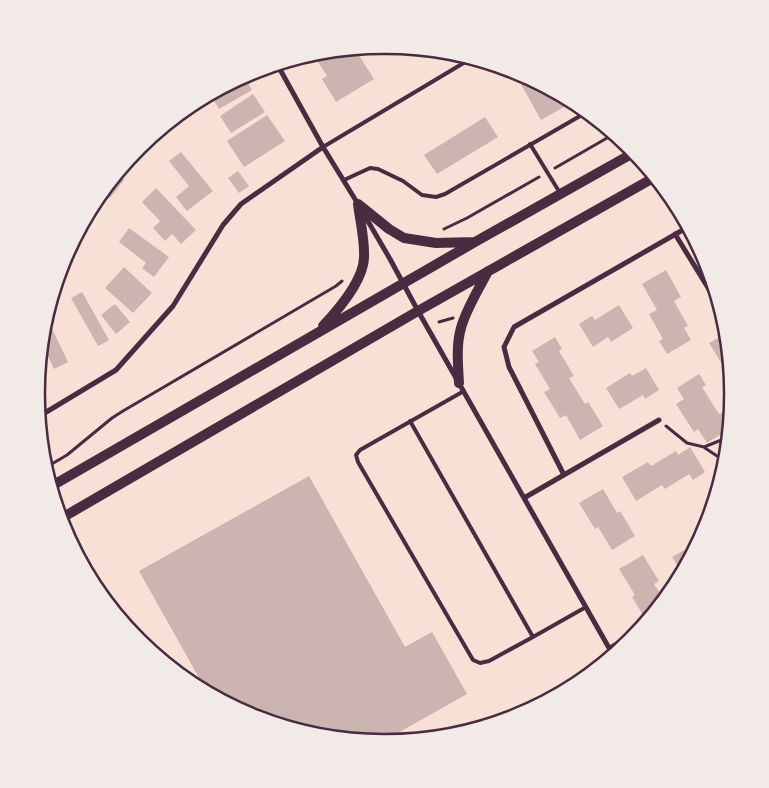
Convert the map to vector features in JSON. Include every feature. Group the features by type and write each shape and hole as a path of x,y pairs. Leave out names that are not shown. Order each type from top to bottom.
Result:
{"main road":[{"path":"57,482 627,156"},
{"path":"69,519 488,270 649,181"},
{"path":"358,204 389,229 404,238 436,243 475,242"},
{"path":"317,333 348,297 362,269 364,245 358,204"},
{"path":"461,387 458,354 460,328 488,270"}],"street":[{"path":"281,71 610,647"},
{"path":"46,412 116,370 173,306 223,225 241,204 323,147"},
{"path":"564,475 509,367 504,347 514,327 682,230"},
{"path":"676,234 705,283"},
{"path":"524,498 659,420"}],"lane":[{"path":"323,147 462,64"},
{"path":"344,180 370,168 378,169 403,181 422,195 436,196 445,194 579,116"},
{"path":"530,144 560,194"},
{"path":"461,387 410,421 360,450 356,455 358,462 472,660 480,663 489,661 586,607"},
{"path":"410,421 533,638"}],"path":[{"path":"560,165 607,138"},
{"path":"438,230 443,230 457,224 532,181"},
{"path":"53,464 68,455 112,418 336,286 344,278"},
{"path":"439,322 456,317"},
{"path":"659,420 687,443 704,448 718,457"},
{"path":"704,448 721,440"}],"building":[{"path":"359,55 374,79 336,102 322,79 327,76 318,61"},
{"path":"248,83 252,90 219,109 214,101"},
{"path":"520,83 565,107 541,120"},
{"path":"253,94 265,112 231,133 220,116"},
{"path":"267,115 285,141 244,167 227,141"},
{"path":"485,117 498,137 437,174 424,155"},
{"path":"181,152 213,191 187,211 176,197 189,186 169,161"},
{"path":"238,171 249,186 239,193 228,178"},
{"path":"122,179 124,180 110,198 108,197 115,187"},
{"path":"156,188 196,230 181,244 172,234 165,241 153,228 160,221 142,202"},
{"path":"129,228 169,257 154,277 142,268 146,263 119,242"},
{"path":"124,267 152,293 133,313 105,288"},
{"path":"666,270 681,297 674,301 688,326 684,328 691,340 667,354 659,341 663,339 649,314 657,310 642,284"},
{"path":"82,292 109,340 98,346 71,298"},
{"path":"115,304 130,322 116,334 101,315"},
{"path":"619,305 633,328 611,342 608,337 593,347 579,324 592,316 595,320"},
{"path":"52,328 68,362 54,369 48,355"},
{"path":"555,337 562,349 559,351 574,376 569,378 585,404 588,402 603,426 580,440 566,415 560,418 544,392 550,389 535,364 539,362 532,351"},
{"path":"719,338 722,364 722,364 709,343"},
{"path":"646,368 659,390 645,399 643,395 619,409 606,388 630,373 632,376"},
{"path":"699,374 706,385 702,387 719,414 723,412 721,434 707,443 698,429 694,432 676,404 684,399 677,388"},
{"path":"690,447 705,472 693,480 689,474 665,489 662,485 636,501 622,477 648,462 651,466 676,451 678,455"},
{"path":"309,476 405,647 432,632 467,694 397,733 340,731 297,722 255,708 199,678 139,571"},
{"path":"603,489 617,513 620,511 635,536 612,550 598,527 595,529 579,503"},
{"path":"687,548 678,566 672,557"},
{"path":"643,555 659,581 654,584 660,593 643,615 632,597 635,595 619,569"}]}
